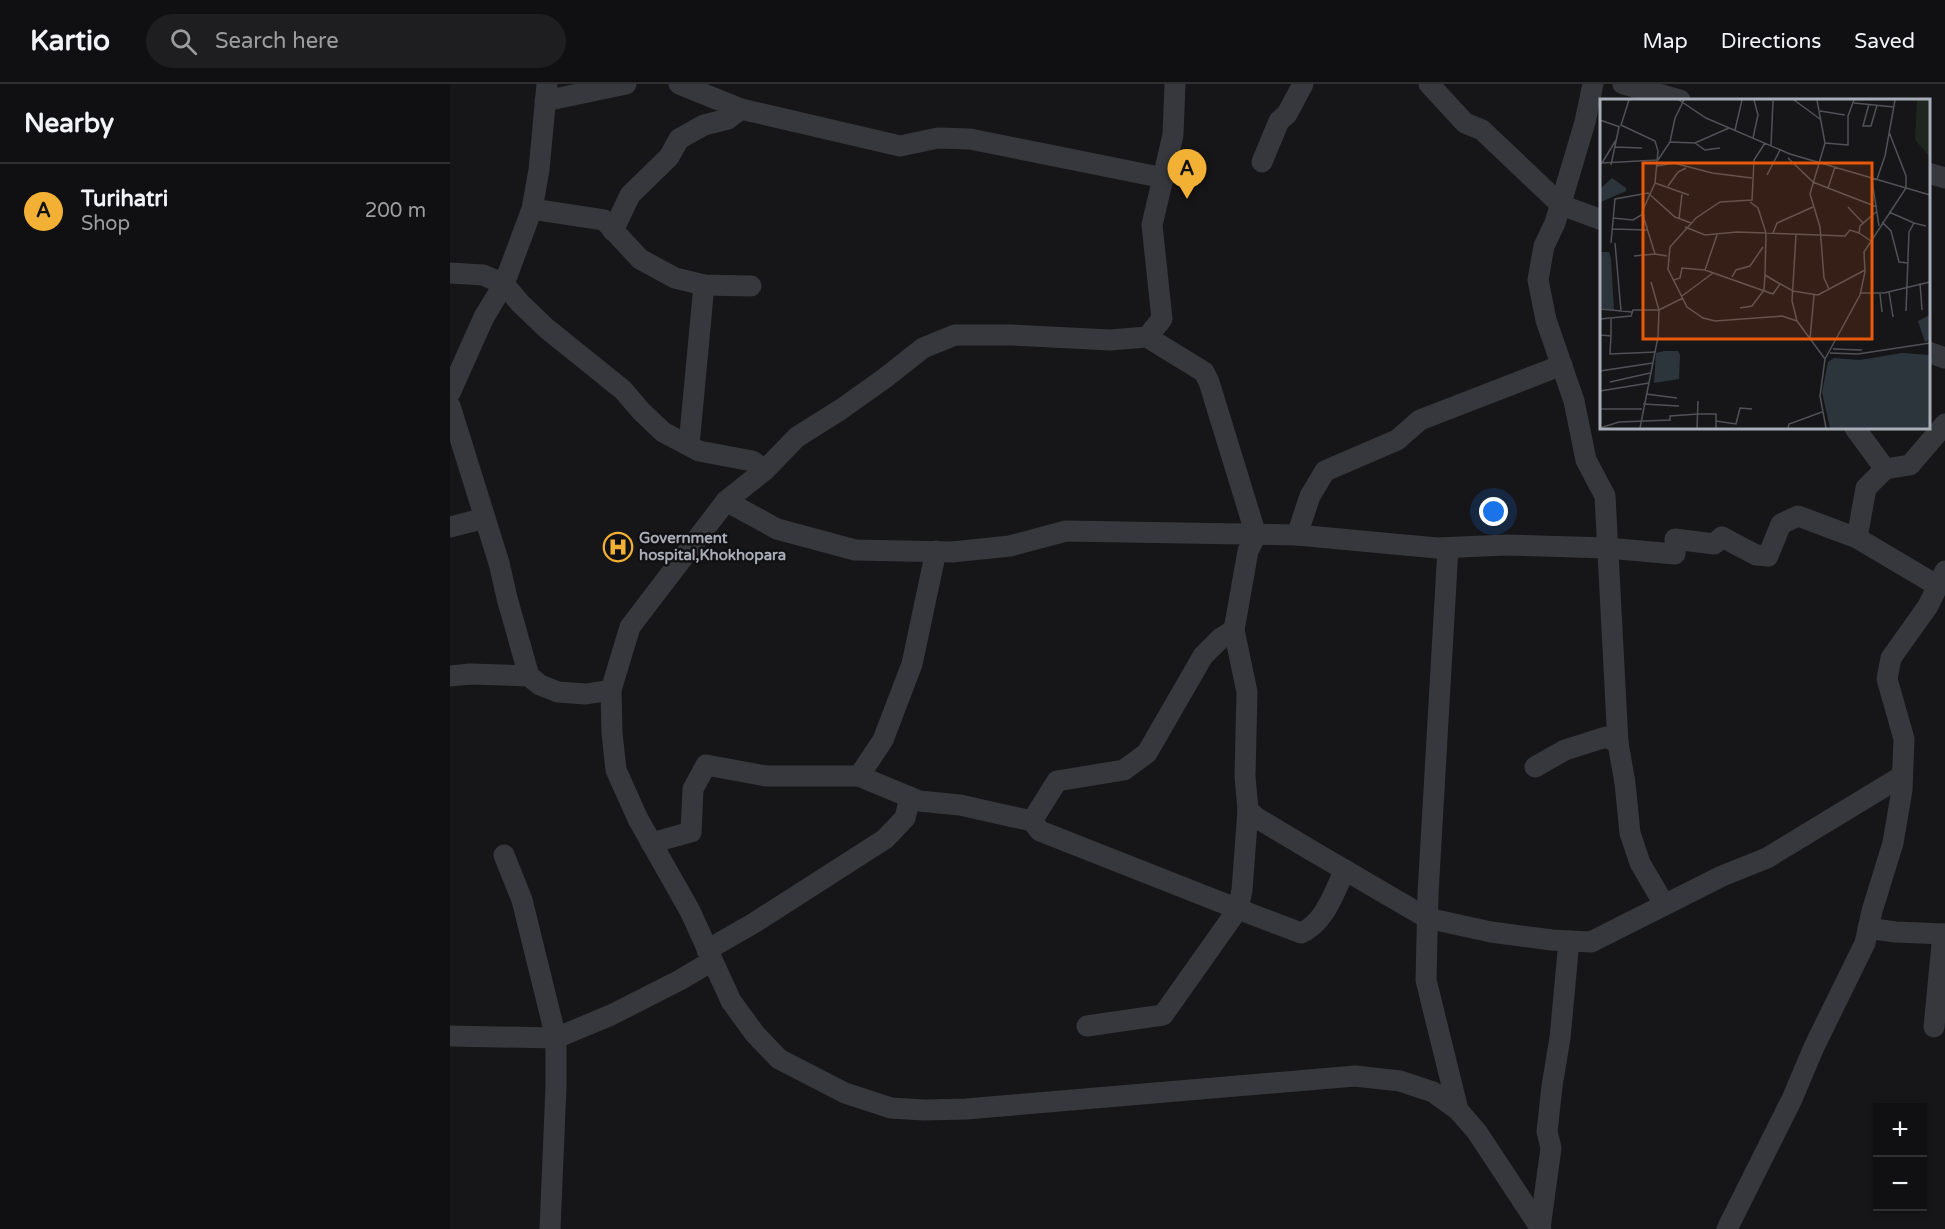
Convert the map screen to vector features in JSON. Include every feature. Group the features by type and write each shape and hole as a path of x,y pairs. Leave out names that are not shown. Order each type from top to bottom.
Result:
{"street":[{"path":"529,676 507,598 500,563 450,406 484,317 504,284 532,209 539,171 546,92 626,84"},
{"path":"679,84 741,109 900,146 938,138 970,139 1164,178"},
{"path":"1147,337 1162,319 1152,225 1173,135 1175,84"},
{"path":"1262,162 1279,122 1287,114 1303,84"},
{"path":"1429,84 1465,123 1482,130 1561,205 1600,219"},
{"path":"1593,84 1586,122 1561,205 1544,246 1538,279 1545,320 1574,401 1586,460 1605,496 1618,743 1630,833 1640,863 1664,904"},
{"path":"1623,84 1676,99"},
{"path":"613,231 630,195 669,157 678,139 704,125 728,119 741,109"},
{"path":"1930,173 1945,178"},
{"path":"532,209 604,220 640,259 675,278 704,285 752,286"},
{"path":"450,273 483,274 504,284 546,328 623,390 663,432 699,451 752,461 765,470"},
{"path":"689,445 704,285"},
{"path":"1087,1026 1163,1016 1238,909 1242,890 1248,810 1245,776 1247,692 1234,630 1248,551 1256,534 1204,372 1147,337 1110,340 1011,335 955,335 923,348 858,398 798,437 765,470 726,501 630,627 611,690 616,770 638,819 690,911 731,1001 742,1018 778,1059 845,1093 891,1108 966,1109 1355,1076 1400,1081 1433,1092 1458,1110 1477,1132 1540,1228"},
{"path":"1930,352 1945,358"},
{"path":"1297,535 1310,496 1325,471 1397,440 1420,420 1562,365"},
{"path":"1857,538 1866,488 1885,469 1911,465 1945,424"},
{"path":"1856,429 1885,469"},
{"path":"726,501 777,529 855,550 952,552 1010,546 1066,531 1297,535 1448,548 1507,545 1607,548 1675,554 1676,539 1714,544 1722,537 1756,555 1768,556 1781,524 1798,516 1857,538 1941,579 1928,606 1891,658 1887,679 1904,739 1902,790 1893,843 1864,943 1814,1047 1792,1100 1727,1229"},
{"path":"450,527 485,518"},
{"path":"1448,548 1427,918 1426,980 1458,1110"},
{"path":"859,776 884,740 912,664 936,551"},
{"path":"1032,821 1057,781 1124,770 1147,753 1203,656 1221,638 1234,630"},
{"path":"450,676 470,674 529,676 558,692 586,694 611,690"},
{"path":"1535,767 1565,750 1606,737 1618,743"},
{"path":"651,843 692,832 693,789 706,765 766,776 859,776 919,801 960,805 1032,821 1040,831 1301,933 1310,929 1320,919 1345,870"},
{"path":"1248,810 1257,818 1427,918 1491,932 1591,942 1722,876 1767,858 1902,776"},
{"path":"450,1036 556,1038 621,1010 680,980 754,923 885,839 905,818 910,797"},
{"path":"504,855 522,900 556,1038 550,1229"},
{"path":"1868,928 1895,932 1944,934 1934,1027"},
{"path":"1540,1228 1551,1148 1547,1132 1560,1038 1569,941"}],"place":[{"name":"Turihatri","path":"1187,199"},
{"name":"Government hospital,Khokhopara","path":"618,547"}]}
